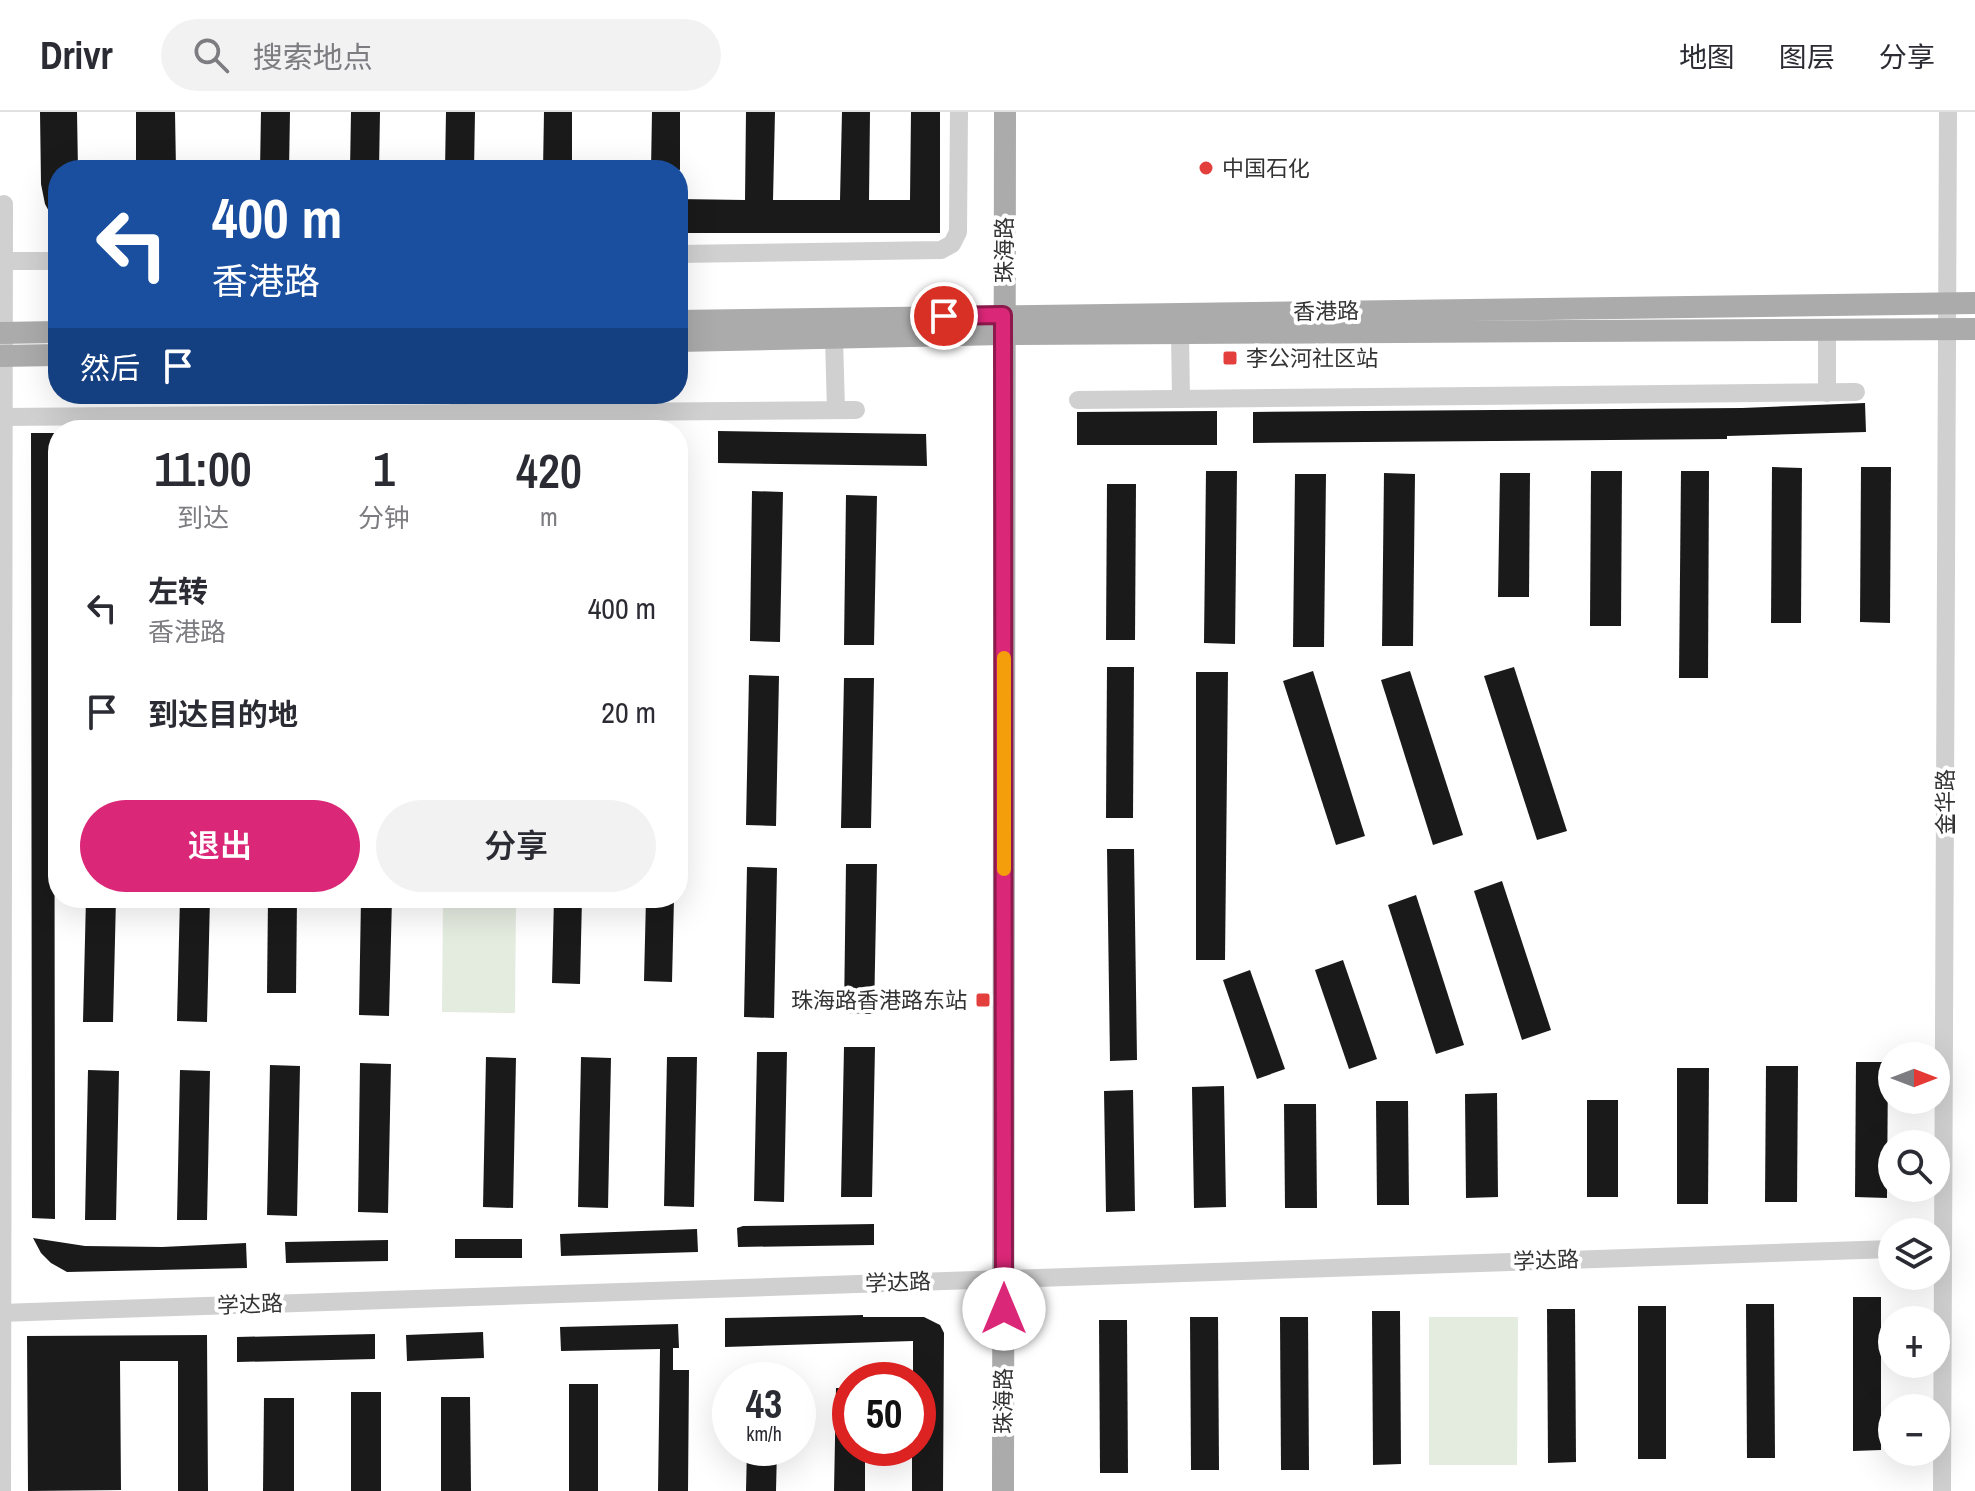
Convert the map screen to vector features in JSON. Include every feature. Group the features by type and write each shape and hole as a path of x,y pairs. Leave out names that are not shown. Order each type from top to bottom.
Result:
{"main road":[{"name":"珠海路","path":"1003,1491 1005,112"},
{"name":"香港路","path":"688,321 1003,324 1975,303"},
{"name":"香港路","path":"688,341 834,338 1003,324 1180,333 1975,329"},
{"path":"1,333 48,332"},
{"path":"1,356 48,355"}],"street":[{"path":"688,254 941,250 952,244 958,232 959,112"},
{"name":"金华路","path":"1940,1218 1948,112"},
{"path":"2,1491 1,333 4,204"},
{"path":"2,261 48,261"},
{"path":"1827,329 1827,393"},
{"path":"1180,333 1181,399"},
{"path":"834,338 836,410"},
{"path":"1078,400 1856,392"},
{"path":"2,417 856,410"},
{"name":"学达路","path":"1,1313 1878,1249"},
{"name":"金华路","path":"1940,1290 1942,1491"}],"shaded area":[{"path":"443,908 516,908 515,1013 442,1012"},
{"path":"1429,1317 1518,1317 1517,1465 1429,1465"}],"building":[{"path":"40,112 77,112 78,160 48,160 48,210 41,184"},
{"path":"136,112 175,112 176,160 136,160"},
{"path":"261,112 290,112 289,160 260,160"},
{"path":"351,112 380,112 379,160 350,160"},
{"path":"446,112 475,112 474,160 445,160"},
{"path":"544,112 572,112 572,160 543,160"},
{"path":"652,112 680,112 680,160 651,160"},
{"path":"746,112 775,112 773,200 840,200 842,112 870,112 869,200 910,200 911,112 940,112 940,233 688,233 688,199 745,200"},
{"path":"1865,403 1866,432 1727,436 1727,439 1253,443 1253,412 1742,408"},
{"path":"1217,411 1217,445 1077,445 1077,412"},
{"path":"718,431 926,434 927,466 718,463"},
{"path":"31,433 48,433 48,908 55,908 55,1219 32,1218"},
{"path":"1772,467 1802,468 1801,623 1771,623"},
{"path":"1861,467 1891,467 1890,623 1860,622"},
{"path":"1206,471 1237,471 1235,644 1204,643"},
{"path":"1591,471 1622,471 1621,626 1590,626"},
{"path":"1681,471 1709,471 1708,678 1679,678"},
{"path":"1384,473 1415,474 1413,646 1382,646"},
{"path":"1500,473 1530,473 1529,597 1498,597"},
{"path":"1295,474 1326,474 1324,647 1293,647"},
{"path":"1107,484 1136,484 1135,640 1106,640"},
{"path":"752,491 783,492 780,642 750,641"},
{"path":"846,495 877,496 874,645 844,645"},
{"path":"1107,667 1134,667 1133,818 1106,818"},
{"path":"1514,667 1567,831 1537,840 1484,676"},
{"path":"1313,671 1365,836 1336,845 1283,681"},
{"path":"1410,671 1463,835 1433,845 1381,680"},
{"path":"1196,672 1228,672 1225,960 1196,960"},
{"path":"749,675 779,676 776,826 746,825"},
{"path":"844,678 874,678 871,828 841,828"},
{"path":"1107,849 1134,849 1137,1060 1110,1061"},
{"path":"846,864 877,864 874,1014 844,1013"},
{"path":"747,867 777,868 774,1018 744,1017"},
{"path":"1502,881 1551,1030 1522,1040 1474,891"},
{"path":"1416,895 1464,1045 1436,1054 1388,905"},
{"path":"86,908 116,908 113,1022 83,1022"},
{"path":"180,908 210,908 207,1022 177,1021"},
{"path":"268,908 297,908 296,993 267,993"},
{"path":"361,908 392,908 389,1016 359,1015"},
{"path":"554,908 582,908 580,984 552,983"},
{"path":"646,908 674,908 672,982 644,981"},
{"path":"1343,960 1377,1059 1349,1069 1315,970"},
{"path":"1250,970 1285,1069 1257,1079 1223,980"},
{"path":"844,1047 875,1047 872,1197 841,1197"},
{"path":"757,1052 787,1052 784,1202 754,1201"},
{"path":"486,1057 516,1058 513,1208 483,1207"},
{"path":"581,1057 611,1058 608,1208 578,1207"},
{"path":"667,1057 697,1057 694,1207 664,1206"},
{"path":"1856,1062 1878,1062 1878,1114 1888,1114 1888,1130 1878,1130 1878,1198 1855,1197"},
{"path":"360,1063 391,1064 388,1213 358,1212"},
{"path":"270,1065 300,1066 297,1216 267,1215"},
{"path":"1766,1066 1798,1066 1797,1202 1765,1202"},
{"path":"1677,1068 1709,1068 1708,1204 1677,1204"},
{"path":"88,1070 119,1071 116,1220 85,1220"},
{"path":"180,1070 210,1071 207,1220 177,1220"},
{"path":"1224,1086 1226,1207 1194,1208 1192,1087"},
{"path":"1133,1090 1135,1211 1106,1212 1104,1091"},
{"path":"1497,1093 1498,1197 1466,1198 1465,1094"},
{"path":"1587,1100 1618,1100 1618,1197 1587,1197"},
{"path":"1376,1101 1408,1101 1409,1205 1377,1205"},
{"path":"1284,1104 1316,1104 1317,1208 1285,1208"},
{"path":"874,1224 874,1245 738,1247 737,1228 743,1226"},
{"path":"697,1229 698,1252 561,1256 560,1234"},
{"path":"33,1238 85,1246 162,1247 246,1243 247,1268 67,1272 41,1253"},
{"path":"455,1239 522,1239 522,1258 455,1258"},
{"path":"388,1240 388,1261 286,1263 285,1242"},
{"path":"1853,1297 1881,1297 1881,1306 1878,1306 1878,1378 1881,1378 1881,1394 1878,1394 1878,1450 1853,1451"},
{"path":"1746,1304 1774,1304 1775,1458 1747,1458"},
{"path":"1638,1306 1666,1306 1666,1459 1638,1459"},
{"path":"1547,1309 1575,1309 1576,1462 1548,1463"},
{"path":"1372,1311 1400,1311 1401,1464 1373,1465"},
{"path":"863,1315 924,1317 940,1325 944,1333 943,1491 912,1491 912,1466 936,1466 936,1362 913,1362 913,1341 725,1347 725,1318"},
{"path":"1190,1317 1218,1317 1219,1470 1191,1470"},
{"path":"1280,1317 1308,1317 1309,1470 1281,1470"},
{"path":"1099,1320 1127,1320 1128,1473 1100,1473"},
{"path":"678,1324 679,1348 673,1348 673,1370 689,1370 688,1491 658,1491 660,1349 561,1351 560,1327"},
{"path":"483,1332 484,1358 407,1361 406,1335"},
{"path":"375,1334 375,1359 237,1362 237,1337"},
{"path":"207,1335 208,1491 178,1491 178,1361 120,1361 121,1490 28,1491 27,1336"},
{"path":"569,1384 598,1384 598,1491 569,1491"},
{"path":"351,1392 381,1392 381,1491 351,1491"},
{"path":"441,1397 470,1397 471,1491 441,1491"},
{"path":"264,1398 294,1398 294,1491 263,1491"},
{"path":"747,1466 777,1466 776,1491 746,1491"},
{"path":"834,1466 865,1466 865,1491 834,1491"}],"slow traffic":[{"path":"1004,658 1004,869"}],"place":[{"name":"中国石化","path":"1206,168"},
{"name":"李公河社区站","path":"1230,358"},
{"name":"珠海路香港路东站","path":"983,1000"}],"route":[{"path":"944,316 1003,315 1004,1309"}]}
